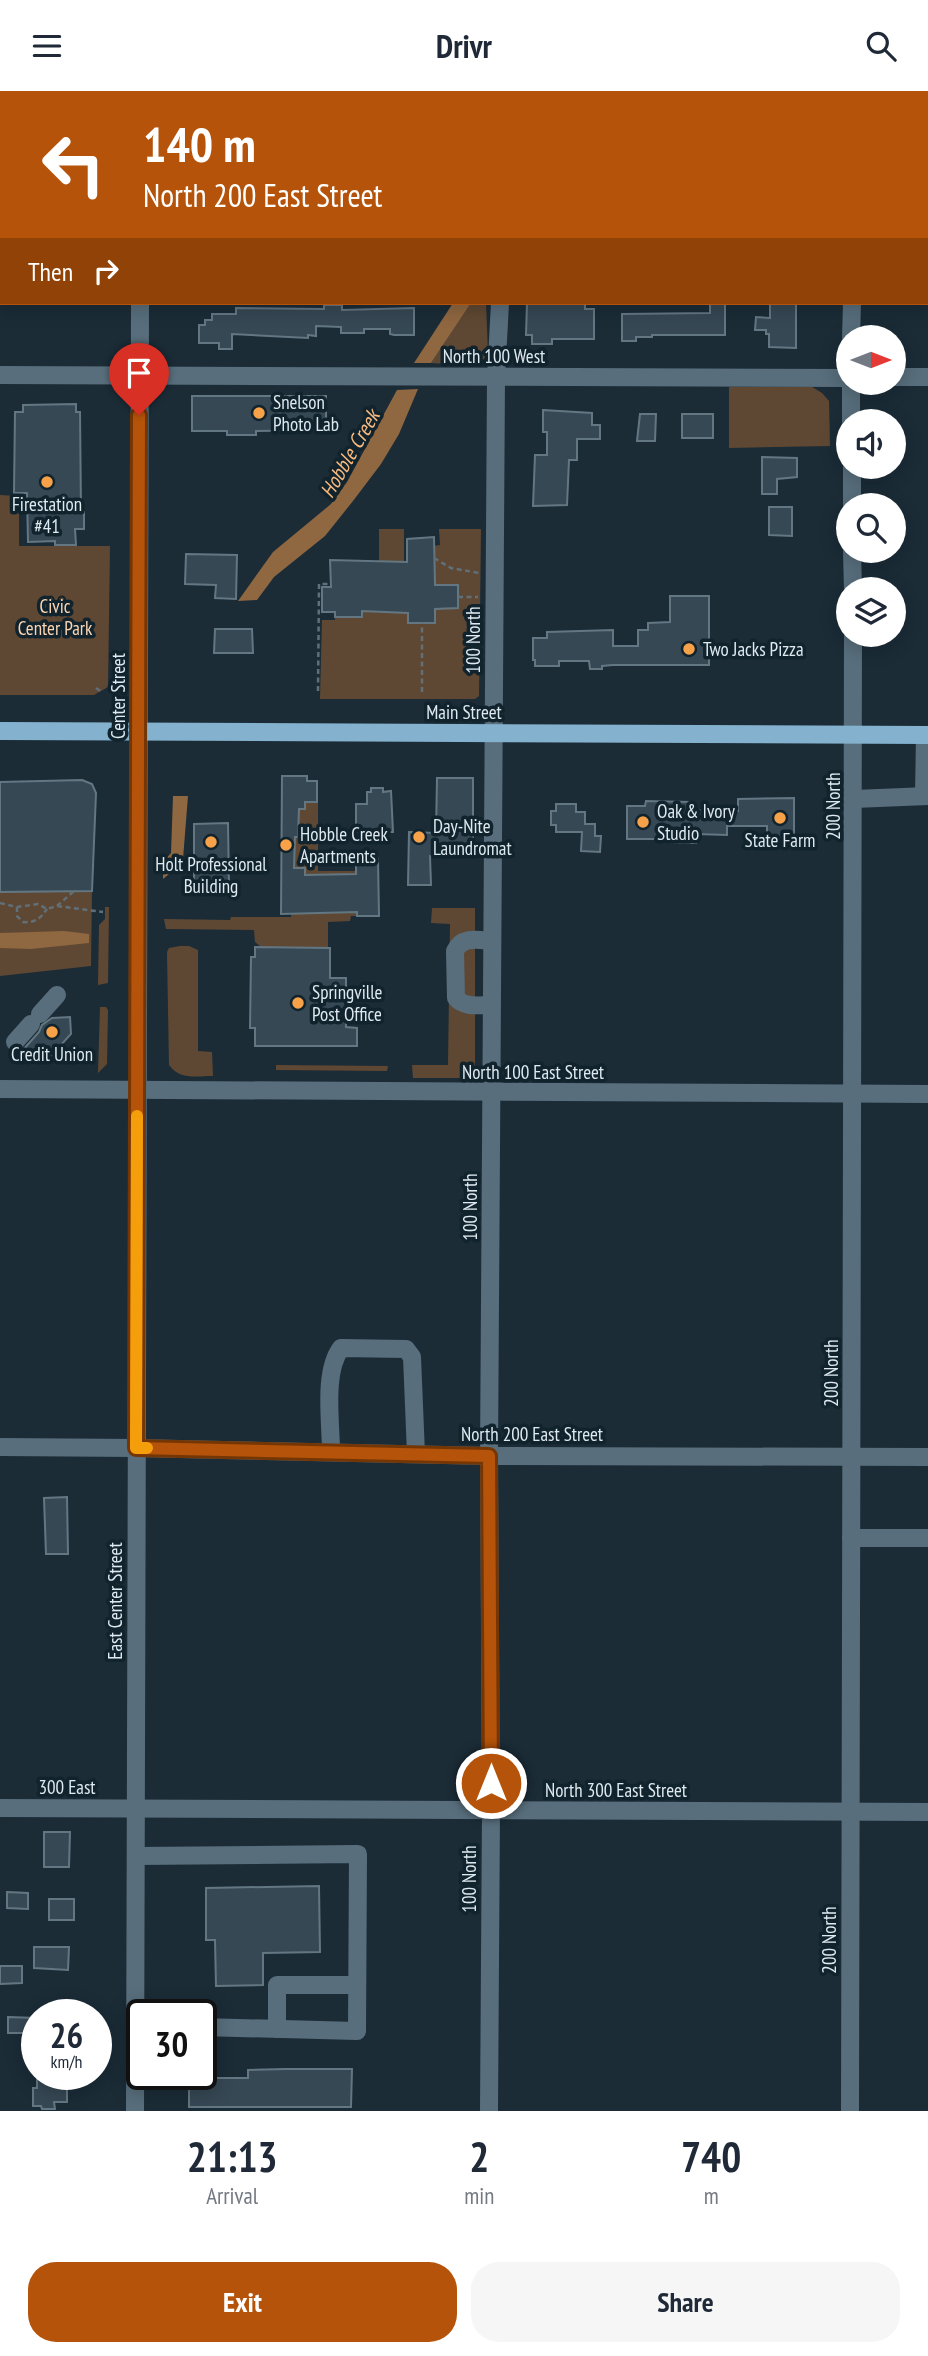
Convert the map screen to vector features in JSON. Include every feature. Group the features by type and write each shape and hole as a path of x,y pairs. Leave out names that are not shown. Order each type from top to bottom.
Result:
{"main road":[{"name":"Main Street","path":"0,731 927,735"}],"street":[{"name":"Center Street","path":"137,1090 139,305"},
{"name":"100 North","path":"489,2111 491,1005 496,377 500,305"},
{"path":"851,325 852,305"},
{"name":"North 100 West","path":"0,375 836,378"},
{"path":"906,377 928,377"},
{"name":"200 North","path":"850,2111 853,647"},
{"path":"854,799 926,796 927,735"},
{"path":"491,1005 467,1005 456,998 455,951 458,944 464,941 492,941"},
{"path":"15,1041 58,995"},
{"name":"North 100 East Street","path":"0,1089 928,1094"},
{"name":"East Center Street","path":"137,1090 135,1856 138,1999"},
{"path":"331,1452 330,1375 333,1358 341,1348 393,1348 406,1349 412,1357 416,1454"},
{"name":"North 200 East Street","path":"0,1447 489,1456 928,1457"},
{"path":"851,1538 928,1538"},
{"name":"300 East","path":"0,1808 135,1807"},
{"name":"North 300 East Street","path":"135,1807 928,1812"},
{"path":"135,1856 358,1854 357,2031 217,2027"},
{"path":"277,2029 277,1985 357,1985"},
{"name":"East Center Street","path":"135,2111 136,2090"}],"path":[{"path":"434,558 451,568 478,573"},
{"path":"318,691 319,584 331,584"},
{"path":"458,597 478,597"},
{"path":"422,623 422,691"},
{"path":"96,688 102,692"},
{"path":"57,906 74,891"},
{"path":"0,903 17,907 38,904 47,909"},
{"path":"17,907 17,916 23,922 32,923 41,918 47,909 57,906 103,912"}],"green space":[{"path":"470,305 486,305 488,354 482,362 469,365 431,363"},
{"path":"729,387 812,387 829,401 830,446 729,448"},
{"name":"Civic Center Park","path":"0,495 17,496 19,500 19,546 110,546 108,687 94,695 0,695"},
{"path":"379,529 404,529 404,562 379,561"},
{"path":"439,529 481,529 479,696 475,699 320,699 322,620 362,617 363,611 408,613 408,623 435,623 434,546 440,545"},
{"path":"305,802 318,802 318,871 356,871 357,916 351,916 350,921 328,922 328,948 261,947 255,942 254,930 166,929 164,919 291,917 291,895 305,877 305,868 294,868 291,837 298,837 298,829 293,809 305,809"},
{"path":"92,891 91,966 0,976 0,892"},
{"path":"105,907 109,907 108,983 98,985 99,925 105,919"},
{"path":"432,908 475,908 475,1077 413,1078 412,1065 448,1065 450,924 431,923"},
{"path":"180,946 198,950 198,1051 212,1052 213,1076 183,1075 169,1065 167,952 169,948"},
{"path":"100,1007 106,1007 108,1010 107,1064 98,1073"},
{"path":"276,1065 388,1066 387,1071 276,1070"}],"shaded area":[{"path":"452,305 470,305 431,363 414,363"},
{"path":"418,389 399,434 381,464 325,536 274,577 257,600 238,601 273,552 331,504 347,482 397,390"},
{"path":"173,796 188,796 183,859 180,865 163,879 163,862 171,853"},
{"path":"64,931 89,934 89,943 31,949 0,948 0,933"}],"building":[{"path":"324,305 342,305 342,310 414,308 414,335 390,334 390,329 364,329 364,333 341,333 341,327 316,326 316,336 308,335 308,338 232,334 232,349 219,349 219,343 199,343 199,325 205,325 205,320 212,320 212,314 236,314 236,308 324,309"},
{"path":"527,305 585,305 585,309 594,309 594,339 552,339 552,344 532,344 532,335 526,335"},
{"path":"710,305 725,305 725,335 652,335 636,337 636,341 622,341 622,314 710,313"},
{"path":"770,305 796,305 796,348 769,347 769,334 766,334 766,330 755,330 756,317 770,318"},
{"name":"Snelson Photo Lab","path":"192,396 326,396 326,430 256,431 256,435 227,435 227,431 192,431"},
{"name":"Firestation #41","path":"76,404 76,412 80,412 81,512 84,512 84,529 75,529 76,545 55,545 55,541 28,542 27,493 14,493 15,412 23,412 23,405"},
{"path":"543,410 592,413 592,425 600,425 600,439 577,439 577,460 569,460 567,505 533,506 535,455 547,455"},
{"path":"640,414 656,414 655,441 637,441"},
{"path":"682,414 713,414 713,438 682,438"},
{"path":"762,457 797,458 797,477 777,479 777,494 762,494"},
{"path":"769,507 792,507 792,536 769,535"},
{"path":"434,537 435,585 458,585 458,608 435,609 435,623 408,623 408,613 362,611 362,617 335,617 335,612 322,612 322,587 331,587 330,560 407,562 407,539"},
{"path":"186,554 237,555 236,599 215,598 216,585 185,584"},
{"path":"670,596 709,596 709,665 613,665 590,669 589,661 559,661 559,666 535,666 533,638 547,638 547,632 613,630 613,646 638,646 638,630 648,630 648,623 670,622"},
{"path":"215,629 252,629 253,653 214,653"},
{"path":"282,776 307,776 307,781 317,781 317,802 305,802 305,809 299,809 294,868 305,868 305,875 356,874 356,859 378,859 379,916 357,916 357,912 281,914"},
{"path":"437,778 473,778 473,857 430,856 431,885 408,885 409,832 436,833"},
{"path":"82,780 92,784 96,793 92,891 0,892 0,782"},
{"path":"371,788 383,788 383,792 391,791 393,832 356,832 356,804 367,804 367,792 371,792"},
{"path":"794,798 794,839 767,839 767,826 727,826 727,835 696,834 696,843 668,842 669,839 627,839 627,806 645,806 646,801 690,802 690,810 738,811 738,799"},
{"path":"556,804 576,804 576,812 585,812 585,824 595,824 595,836 601,836 600,852 581,851 582,832 556,832 556,825 551,825 551,811 556,811"},
{"name":"Holt Professional Building","path":"228,823 229,885 194,885 194,824"},
{"name":"Springville Post Office","path":"255,947 330,948 330,978 346,978 346,1027 357,1028 357,1046 255,1046 255,1028 250,1028 251,957 255,957"},
{"name":"Credit Union","path":"70,1017 71,1034 51,1056 22,1054 42,1025 52,1018"},
{"path":"67,1497 68,1554 46,1554 44,1498"},
{"path":"44,1832 70,1832 69,1867 44,1867"},
{"path":"319,1886 320,1952 263,1953 263,1985 216,1986 215,1940 206,1940 206,1888"},
{"path":"7,1892 28,1893 28,1909 7,1908"},
{"path":"49,1899 74,1899 74,1920 49,1920"},
{"path":"34,1947 69,1947 68,1970 34,1968"},
{"path":"0,1966 22,1966 22,1983 0,1984"},
{"path":"8,2017 21,2017 21,2033 8,2033"},
{"path":"352,2069 351,2107 189,2107 189,2090 217,2090 217,2078 248,2078 248,2070"},
{"path":"33,2090 67,2090 67,2102 54,2102 55,2109 33,2106"}],"slow traffic":[{"path":"137,1116 136,1448 147,1448"}],"place":[{"name":"Snelson Photo Lab","path":"259,413"},
{"name":"Firestation #41","path":"47,482"},
{"name":"Two Jacks Pizza","path":"689,649"},
{"name":"State Farm","path":"780,818"},
{"name":"Oak & Ivory Studio","path":"643,822"},
{"name":"Day-Nite Laundromat","path":"419,837"},
{"name":"Holt Professional Building","path":"211,842"},
{"name":"Hobble Creek Apartments","path":"286,845"},
{"name":"Springville Post Office","path":"298,1003"},
{"name":"Credit Union","path":"52,1032"}],"route":[{"path":"139,415 136,1448 489,1456 491,1783"}],"water label":[{"name":"Hobble Creek","path":"350,454"}]}
